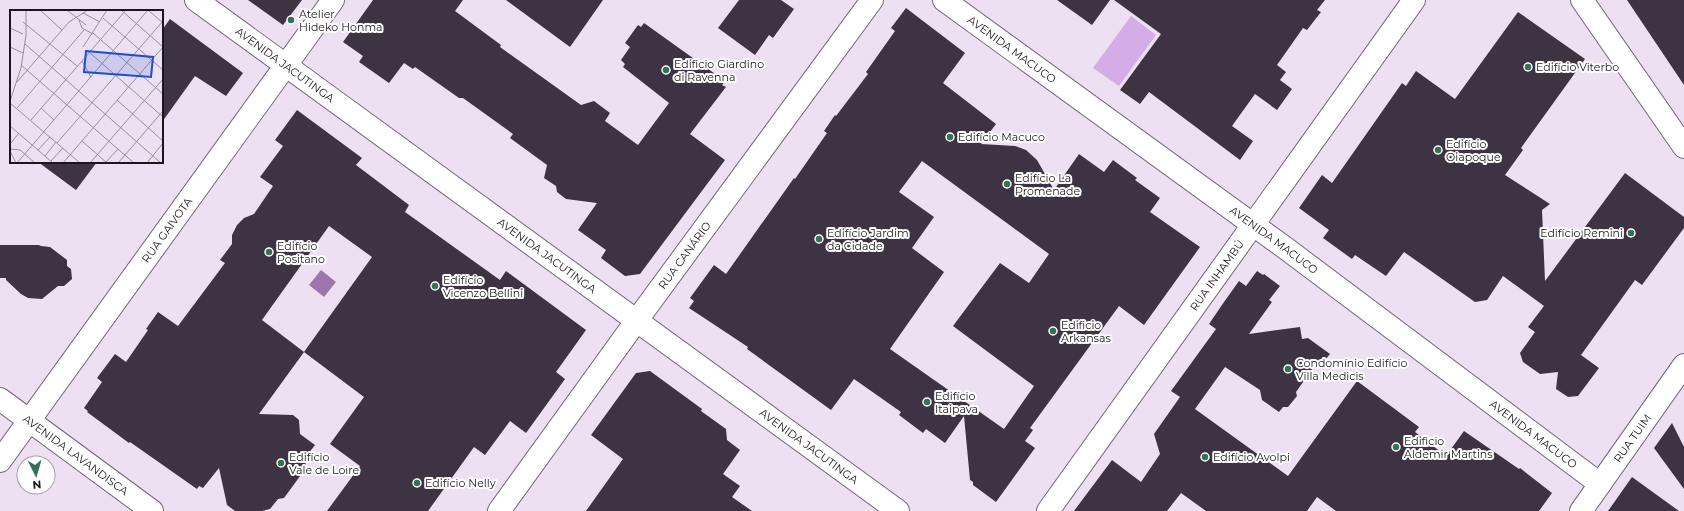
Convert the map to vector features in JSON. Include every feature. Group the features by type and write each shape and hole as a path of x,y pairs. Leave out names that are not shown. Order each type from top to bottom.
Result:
{"street":[{"name":"AVENIDA JACUTINGA","path":"196,0 286,64 898,511"},
{"name":"RUA GAIVOTA","path":"0,461 333,0"},
{"name":"RUA CANÁRIO","path":"499,511 872,0"},
{"name":"AVENIDA MACUCO","path":"944,0 1252,225 1600,484"},
{"name":"RUA INHAMBÚ","path":"1048,511 1414,0"},
{"path":"1582,0 1684,147"},
{"name":"RUA TUIM","path":"1581,511 1684,365"},
{"name":"AVENIDA LAVANDISCA","path":"0,399 152,511"}],"shaded area":[{"path":"1131,16 1156,35 1119,86 1093,68"},
{"path":"321,270 336,282 324,297 309,285"}],"building":[{"path":"248,0 302,0 283,25"},
{"path":"373,0 463,0 455,11 501,45 500,47 581,105 594,101 610,113 605,121 638,145 669,103 623,67 625,64 621,60 630,47 625,43 638,25 641,27 644,23 725,81 722,85 726,87 690,134 725,160 640,274 625,276 601,258 606,250 578,230 597,203 566,199 557,192 556,186 544,178 547,165 510,138 513,134 463,98 459,98 415,67 413,69 404,63 389,83 359,62 363,56 343,42"},
{"path":"506,0 603,0 570,47"},
{"path":"739,0 781,0 794,9 773,38 769,35 755,55 718,28"},
{"path":"1057,0 1110,0 1092,25"},
{"path":"1114,0 1325,0 1317,10 1321,12 1307,30 1303,28 1277,65 1286,72 1280,80 1292,89 1277,110 1255,94 1232,126 1253,141 1240,160 1149,92 1140,104 1120,90 1161,34"},
{"path":"1627,0 1684,0 1684,85"},
{"path":"906,8 965,53 943,83 996,124 981,144 1015,146 1026,150 1037,160 1054,190 1079,154 1104,172 1113,160 1137,178 1135,180 1160,198 1150,212 1200,247 1144,325 1119,306 1030,428 1033,430 1025,441 1035,448 996,502 973,485 973,482 970,480 964,416 945,443 926,429 923,433 899,415 901,412 854,379 831,410 747,349 748,347 689,308 694,301 690,298 714,265 726,274 794,178 795,179 827,133 824,131 835,115 836,116 868,74 866,72 895,31 891,28","holes":["922,161 1049,254 1029,283 1000,263 953,326 1034,386 1004,429 890,349 944,272 912,248 934,217 899,192"]},
{"path":"1518,12 1585,59 1521,148 1523,150 1505,175 1550,204 1542,210 1545,281 1625,173 1684,217 1684,228 1642,285 1635,280 1581,355 1599,368 1578,396 1568,397 1556,389 1558,372 1540,374 1523,362 1520,353 1535,332 1528,327 1544,306 1503,276 1487,300 1475,302 1404,252 1386,276 1355,255 1352,259 1323,238 1329,230 1299,208 1322,175 1332,183 1402,83 1406,86 1416,71 1455,99"},
{"path":"170,19 243,73 226,96 195,76 163,121 163,29"},
{"path":"297,110 362,158 356,165 409,205 405,212 500,280 506,271 586,330 556,372 565,379 526,433 510,421 485,455 474,447 428,511 327,511 360,466 330,444 364,397 304,352 259,414 293,415 299,420 300,434 315,445 305,458 306,468 284,498 278,499 270,509 262,511 235,511 227,505 219,468 203,488 199,486 197,489 130,442 129,443 87,412 88,411 84,408 102,382 97,378 115,354 126,362 148,330 146,329 158,312 178,326 225,263 220,260 232,244 232,235 237,225 244,218 254,214 273,186 260,177 283,146 275,140","holes":["329,226 372,257 304,352 262,320"]},
{"path":"39,163 96,163 76,190"},
{"path":"0,245 39,245 50,247 67,260 67,266 71,269 72,279 64,286 58,286 42,299 28,298 21,294 6,280 6,278 0,278"},
{"path":"1257,271 1263,275 1264,274 1280,286 1269,300 1272,302 1249,334 1300,327 1302,339 1308,338 1330,354 1319,367 1313,368 1296,392 1297,396 1288,407 1283,407 1279,412 1262,400 1260,390 1225,367 1195,409 1288,476 1357,381 1419,427 1415,432 1446,456 1464,431 1519,469 1520,468 1552,493 1539,511 1336,511 1317,497 1307,511 1206,511 1181,493 1167,511 1074,511 1112,460 1141,482 1160,454 1154,434 1180,397 1171,391 1216,329 1209,324 1239,281 1246,286"},
{"path":"650,371 702,409 701,411 726,429 727,440 740,450 723,474 740,486 732,497 752,511 586,511 623,459 591,435 636,373"},
{"path":"1672,423 1684,447 1684,489 1654,448"},
{"path":"1632,477 1679,511 1608,511"}],"place":[{"name":"Atelier Hideko Honma","path":"291,20"},
{"name":"Edifício Viterbo","path":"1528,67"},
{"name":"Edificio Giardino di Ravenna","path":"666,70"},
{"name":"Edifício Macuco","path":"950,137"},
{"name":"Edifício Oiapoque","path":"1438,150"},
{"name":"Edifício La Promenade","path":"1007,184"},
{"name":"Edifício Remini","path":"1631,233"},
{"name":"Edifício Jardim da Cidade","path":"819,239"},
{"name":"Edifício Positano","path":"269,252"},
{"name":"Edifício Vicenzo Bellini","path":"435,286"},
{"name":"Edificio Arkansas","path":"1053,331"},
{"name":"Condomínio Edifício Villa Medicis","path":"1288,369"},
{"name":"Edifício Itaipava","path":"927,402"},
{"name":"Edificio Aldemir Martins","path":"1396,447"},
{"name":"Edifício Avolpi","path":"1205,457"},
{"name":"Edifício Vale de Loire","path":"281,463"},
{"name":"Edifício Nelly","path":"417,483"}]}
